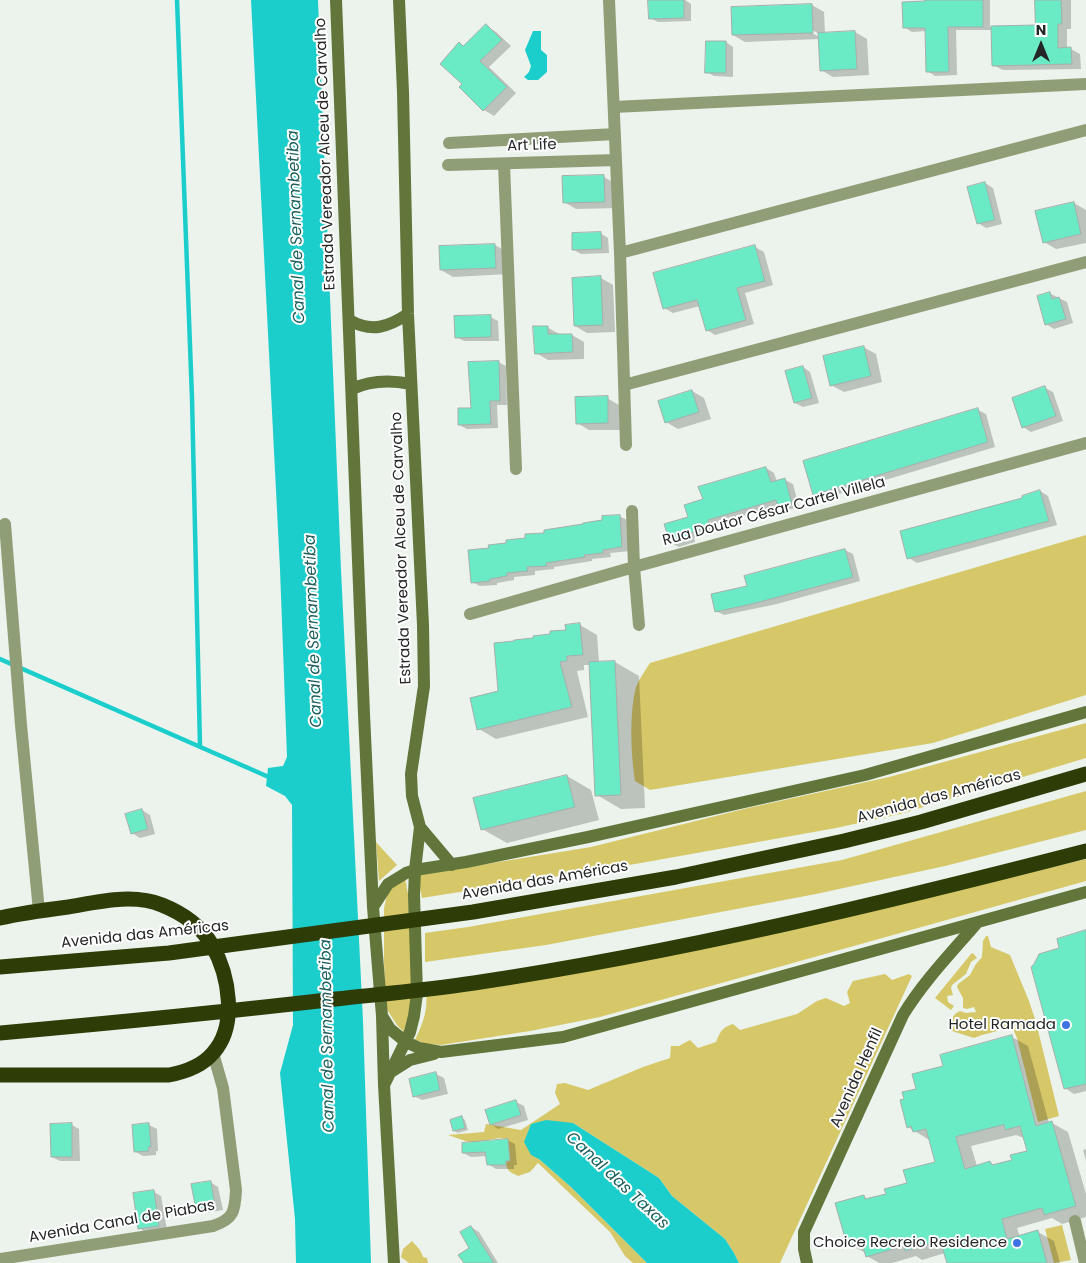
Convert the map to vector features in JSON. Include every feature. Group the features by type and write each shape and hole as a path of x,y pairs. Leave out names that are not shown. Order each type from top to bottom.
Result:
{"highway":[{"name":"Avenida das Américas","path":"0,967 169,953 473,912 676,877 844,841 921,822 1086,774"},
{"path":"0,1033 175,1017 472,983 696,944 951,886 1086,851"},
{"path":"0,918 116,899 136,899 160,904 181,914 193,923 212,944 223,970 228,994 228,1020 222,1039 213,1053 194,1067 182,1072 169,1075 0,1075"}],"street":[{"name":"Estrada Vereador Alceu de Carvalho","path":"336,0 373,907 386,1080 394,1263"},
{"name":"Estrada Vereador Alceu de Carvalho","path":"386,1080 406,1042 414,1016 417,994 415,870 420,827 415,811 411,774 424,686 424,624 408,314 399,0"},
{"path":"608,0 620,252 626,445"},
{"path":"614,107 1086,84"},
{"path":"620,252 1086,130"},
{"name":"Art Life","path":"449,143 615,134"},
{"path":"469,142 469,164"},
{"name":"Art Life","path":"448,165 616,160"},
{"path":"504,164 516,469"},
{"path":"624,385 1086,262"},
{"path":"349,320 366,327 382,327 393,324 408,314"},
{"path":"352,389 368,383 381,381 411,384"},
{"name":"Rua Doutor César Cartel Villela","path":"470,614 1086,443"},
{"path":"632,511 639,625"},
{"path":"5,524 40,911"},
{"path":"373,907 388,884 415,870 452,865 709,811 865,775 1086,712"},
{"path":"420,827 452,865"},
{"path":"386,1080 410,1060 442,1052 563,1037 1086,892"},
{"name":"Avenida Henfil","path":"807,1263 804,1249 804,1232 903,1015 927,981 976,924"},
{"path":"382,1016 390,1029 406,1042 419,1048 442,1052"},
{"name":"Avenida Canal de Piabas","path":"0,1259 213,1226 223,1223 232,1216 236,1190 223,1088 213,1053"},
{"path":"1075,1221 1085,1263"}],"shaded area":[{"path":"1086,535 1086,695 933,743 650,790 635,781 632,759 632,709 637,684 650,663"},
{"path":"1086,723 1086,758 900,814 836,828 641,863 422,898 417,874 591,847 748,808 889,777"},
{"path":"1086,791 1086,830 945,866 816,894 546,945 425,962 425,933 468,927 842,860"},
{"path":"376,842 397,865 379,881"},
{"path":"1086,859 1086,881 600,1017 530,1031 441,1045 427,1044 415,1040 424,1017 426,992 901,903"},
{"path":"405,878 409,899 412,1008 404,1032 386,1008 384,908 387,895 395,883"},
{"path":"988,936 991,947 1010,955 1029,1001 1059,1116 1038,1122 1017,1038 1012,1027 974,1038 952,1031 952,1019 957,1012 976,1012 974,1007 963,1008 963,998 957,987 958,984 970,975 982,957 983,941"},
{"path":"973,953 977,958 971,962 966,974 952,985 953,995 947,996 948,1002 954,1006 951,1010 935,998"},
{"path":"885,974 892,980 909,974 912,976 780,1263 739,1263 725,1239 672,1196 659,1178 573,1123 539,1159 571,1187 647,1263 633,1263 625,1256 610,1232 538,1163 530,1172 518,1176 509,1171 506,1164 506,1161 510,1161 507,1139 499,1138 471,1143 448,1135 484,1132 486,1124 521,1130 560,1104 555,1093 557,1084 565,1083 588,1090 670,1058 671,1046 679,1046 690,1040 698,1048 716,1042 722,1030 733,1024 740,1030 797,1014 817,1001 826,998 844,1006 850,1003 847,992 853,981"},
{"path":"1062,1225 1071,1260 1054,1263 1045,1229"},
{"path":"412,1241 423,1257 427,1258 428,1263 409,1263 401,1257 403,1249"}],"water":[{"name":"Canal de Sernambetiba","path":"251,0 318,0 341,570 363,1021 371,1263 296,1263 295,1219 280,1073 293,1025 292,805 285,796 266,786 268,768 283,766 287,757 280,569"},
{"path":"533,31 541,31 541,50 547,55 547,72 538,80 528,80 524,77 529,72 531,66 525,50"},
{"name":"Canal das Taxas","path":"546,1120 573,1123 659,1178 672,1196 725,1239 739,1263 647,1263 571,1187 539,1159 531,1155 524,1142 531,1124"}],"building":[{"path":"648,0 684,0 684,18 649,19"},
{"path":"983,0 983,27 948,27 949,72 926,72 925,28 903,28 902,2"},
{"path":"1035,0 1061,0 1062,24 1058,24 1058,48 1071,47 1072,64 992,66 991,26 1035,25"},
{"path":"812,4 813,33 732,35 731,7"},
{"path":"486,24 502,40 480,61 507,87 483,111 459,87 462,84 440,64 459,42 463,46"},
{"path":"855,31 857,69 820,71 818,33"},
{"path":"706,41 726,41 726,73 705,73"},
{"path":"604,175 605,202 563,203 562,176"},
{"path":"985,182 995,220 977,224 967,187"},
{"path":"1074,202 1081,234 1043,243 1035,211"},
{"path":"601,232 602,249 572,250 572,233"},
{"path":"495,244 496,268 440,270 439,246"},
{"path":"755,245 765,281 737,288 746,320 706,331 697,300 663,309 653,273"},
{"path":"601,276 603,325 574,326 572,278"},
{"path":"1050,292 1052,299 1059,297 1066,319 1045,325 1037,296"},
{"path":"491,315 491,337 455,338 454,316"},
{"path":"533,326 548,326 548,334 572,334 573,352 535,354"},
{"path":"864,346 871,376 830,386 823,356"},
{"path":"499,361 500,401 490,401 491,424 458,425 458,408 471,408 468,362"},
{"path":"803,366 812,398 794,403 785,371"},
{"path":"1045,386 1056,416 1022,428 1012,398"},
{"path":"692,390 699,412 665,423 658,401"},
{"path":"608,396 608,423 576,424 575,397"},
{"path":"978,408 988,442 813,495 803,461"},
{"path":"766,467 771,482 785,478 792,503 778,506 776,500 708,520 710,526 687,534 688,538 670,543 664,524 688,517 684,505 703,499 698,487"},
{"path":"1040,490 1049,521 907,559 900,531 1022,498 1022,496"},
{"path":"620,515 622,547 603,550 603,553 584,555 585,557 546,563 547,566 527,567 528,571 507,573 507,576 490,579 490,581 471,583 468,550 489,548 488,545 506,543 506,540 525,538 525,534 544,533 544,530 602,520 602,516"},
{"path":"845,549 853,577 715,612 711,594 747,586 744,576"},
{"path":"580,623 583,655 567,656 567,661 560,662 572,707 477,730 470,698 498,691 494,643 533,638 533,636 550,634 550,631 566,630 565,625"},
{"path":"615,661 621,795 595,796 589,662"},
{"path":"567,775 575,807 481,830 473,798"},
{"path":"142,809 148,829 131,834 125,814"},
{"name":"Hotel Ramada","path":"1086,930 1086,1084 1064,1089 1031,967 1039,954 1059,948 1057,939"},
{"path":"1012,1035 1036,1126 1052,1121 1076,1206 1044,1215 1042,1208 1002,1219 1007,1239 1038,1230 1047,1263 947,1263 940,1241 905,1251 904,1246 866,1257 861,1241 847,1245 835,1203 864,1195 865,1199 886,1194 884,1189 907,1183 903,1170 935,1162 926,1129 913,1132 911,1126 907,1128 900,1100 904,1099 902,1092 916,1089 912,1074 943,1066 940,1055","holes":["1004,1125 1005,1130 1020,1126 1027,1151 1010,1155 1012,1160 992,1165 990,1161 965,1169 956,1137"]},
{"path":"436,1072 440,1090 413,1097 409,1079"},
{"path":"516,1100 521,1115 490,1125 485,1110"},
{"path":"462,1116 465,1128 453,1131 450,1120"},
{"path":"72,1123 72,1157 51,1157 50,1124"},
{"path":"149,1123 151,1147 148,1147 149,1151 134,1152 132,1125"},
{"path":"508,1139 510,1161 506,1161 506,1165 487,1165 485,1152 462,1153 462,1143"},
{"path":"211,1181 215,1206 196,1210 191,1184"},
{"path":"154,1190 159,1226 138,1229 133,1193"},
{"path":"471,1226 494,1263 464,1263 458,1255 469,1248 460,1232"}],"waterway":[{"path":"177,0 192,398 200,746"},
{"path":"0,659 271,778"}],"place":[{"name":"Hotel Ramada","path":"1066,1025"},
{"name":"Choice Recreio Residence","path":"1017,1243"}]}
